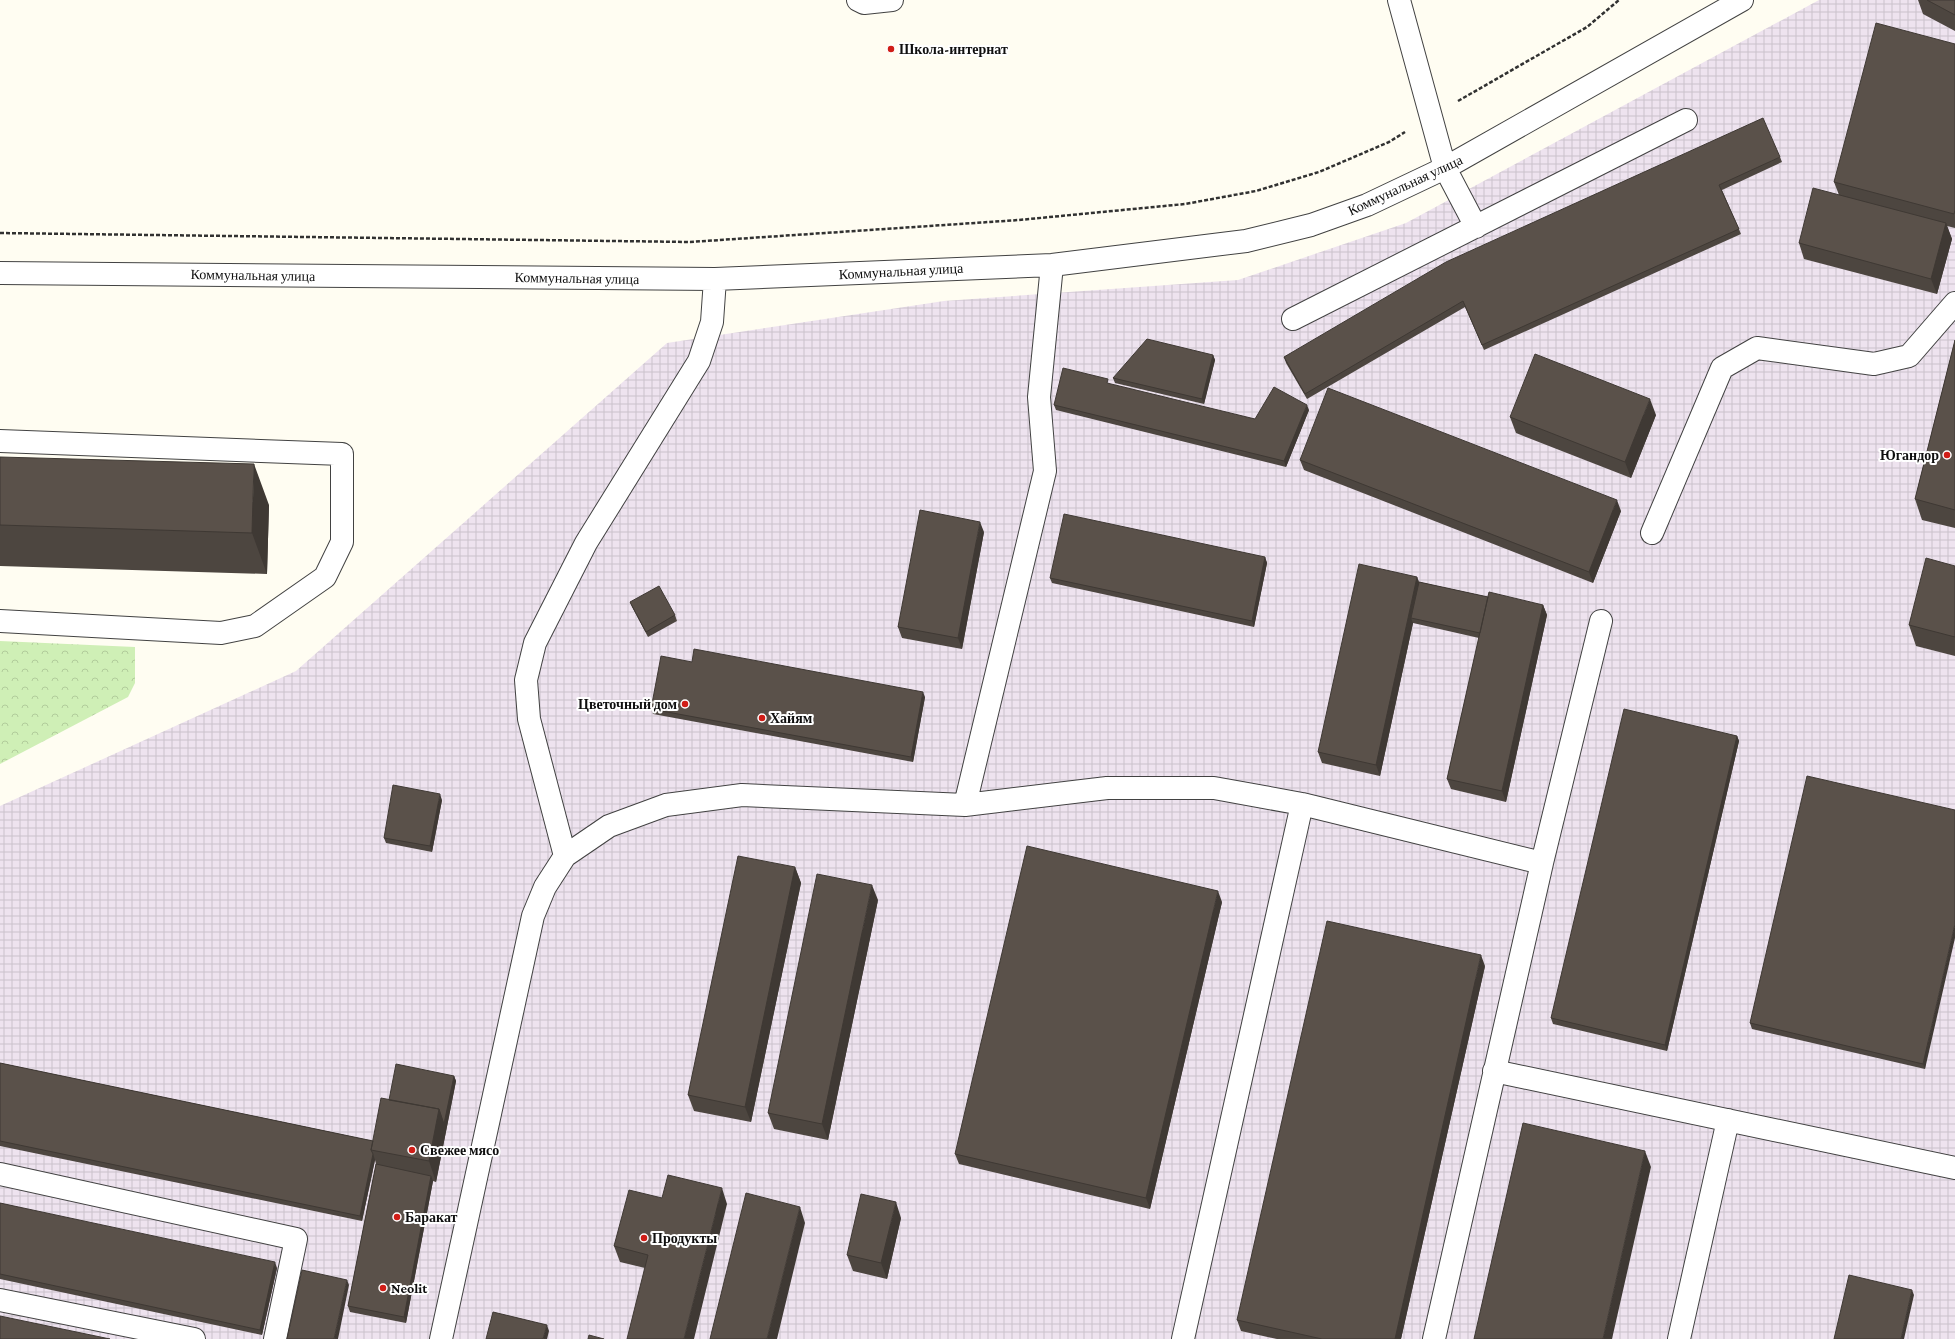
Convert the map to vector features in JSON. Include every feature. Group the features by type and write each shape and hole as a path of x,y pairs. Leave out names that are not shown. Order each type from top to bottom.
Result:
{"street":[{"path":"858,0 864,3 892,0"},
{"path":"1400,0 1445,168 1476,227"},
{"name":"Коммунальная улица","path":"0,273 714,280 1052,265 1246,241 1311,225 1367,205 1445,168 1742,0"},
{"path":"1293,319 1686,120"},
{"path":"965,804 1045,471 1039,397 1052,265"},
{"path":"565,856 529,719 526,680 535,644 589,537 699,362 712,322 714,280"},
{"path":"1652,533 1722,368 1757,348 1874,364 1909,356 1955,303"},
{"path":"0,441 342,454 342,542 325,577 256,626 221,633 0,621"},
{"path":"1434,1339 1542,863 1601,621"},
{"path":"441,1339 533,916 545,887 565,856 609,826 666,805 742,795 965,804 1107,788 1214,788 1302,804 1542,863"},
{"path":"1183,1339 1302,804"},
{"path":"1494,1071 1955,1168"},
{"path":"1679,1339 1728,1120"},
{"path":"0,1174 296,1239 275,1339"},
{"path":"0,1300 194,1339"}],"path":[{"path":"0,233 690,242 1019,220 1185,204 1256,191 1319,172 1389,142 1587,27 1619,0"}],"shaded area":[{"path":"1819,0 1955,0 1955,1339 0,1339 0,806 296,671 667,343 944,301 1238,280 1406,223"}],"green space":[{"path":"0,641 135,647 135,683 128,697 0,764"}],"building":[{"path":"1927,0 1955,0 1955,15"},
{"path":"1876,23 1955,44 1954,214 1834,182"},
{"path":"1763,118 1780,157 1719,185 1739,229 1482,345 1463,301 1305,394 1284,357 1446,262"},
{"path":"1813,188 1946,223 1931,279 1799,243"},
{"path":"1147,339 1213,355 1202,399 1113,378"},
{"path":"1955,340 1955,510 1915,499"},
{"path":"1535,354 1650,399 1625,462 1510,417"},
{"path":"1063,368 1108,379 1107,383 1255,419 1274,387 1307,405 1284,461 1054,405"},
{"path":"1328,388 1617,500 1589,572 1300,460"},
{"path":"0,457 254,464 252,533 0,525"},
{"path":"920,510 980,522 958,638 898,627"},
{"path":"1064,514 1265,557 1252,621 1050,578"},
{"path":"1926,558 1955,566 1955,637 1909,625"},
{"path":"1359,564 1417,577 1376,765 1318,752"},
{"path":"1419,582 1488,597 1480,633 1411,618"},
{"path":"659,586 675,615 646,632 630,602"},
{"path":"1489,592 1543,605 1502,791 1447,779"},
{"path":"694,649 923,692 911,757 651,709 661,656 692,662"},
{"path":"1624,709 1737,736 1665,1045 1551,1018"},
{"path":"1807,776 1955,810 1955,924 1923,1064 1750,1023"},
{"path":"393,785 440,794 430,846 384,838"},
{"path":"1027,846 1218,891 1146,1198 955,1154"},
{"path":"738,856 795,867 745,1107 688,1095"},
{"path":"817,874 872,885 822,1124 768,1113"},
{"path":"1327,921 1481,955 1395,1339 1322,1339 1237,1320"},
{"path":"0,1063 373,1141 371,1150 373,1154 360,1216 0,1141"},
{"path":"396,1064 454,1076 444,1124 439,1109 389,1100"},
{"path":"381,1098 439,1109 429,1161 371,1150"},
{"path":"1523,1123 1645,1151 1603,1339 1474,1339"},
{"path":"376,1164 431,1176 404,1317 348,1306"},
{"path":"668,1175 722,1188 684,1339 627,1339 648,1255 614,1246 629,1190 662,1198"},
{"path":"746,1193 800,1207 767,1339 710,1339"},
{"path":"861,1194 896,1202 881,1263 847,1255"},
{"path":"0,1203 275,1262 260,1330 0,1274"},
{"path":"302,1270 347,1280 334,1339 287,1339"},
{"path":"1849,1275 1912,1290 1901,1339 1834,1339"},
{"path":"493,1312 547,1325 543,1339 486,1339"},
{"path":"0,1316 110,1339 0,1339"},
{"path":"589,1335 604,1339 588,1339"}],"place":[{"name":"Школа-интернат","path":"891,49"},
{"name":"Югандор","path":"1947,455"},
{"name":"Цветочный дом","path":"685,704"},
{"name":"Хайям","path":"762,718"},
{"name":"Свежее мясо","path":"412,1150"},
{"name":"Баракат","path":"397,1217"},
{"name":"Продукты","path":"644,1238"},
{"name":"Neolit","path":"383,1288"}]}
